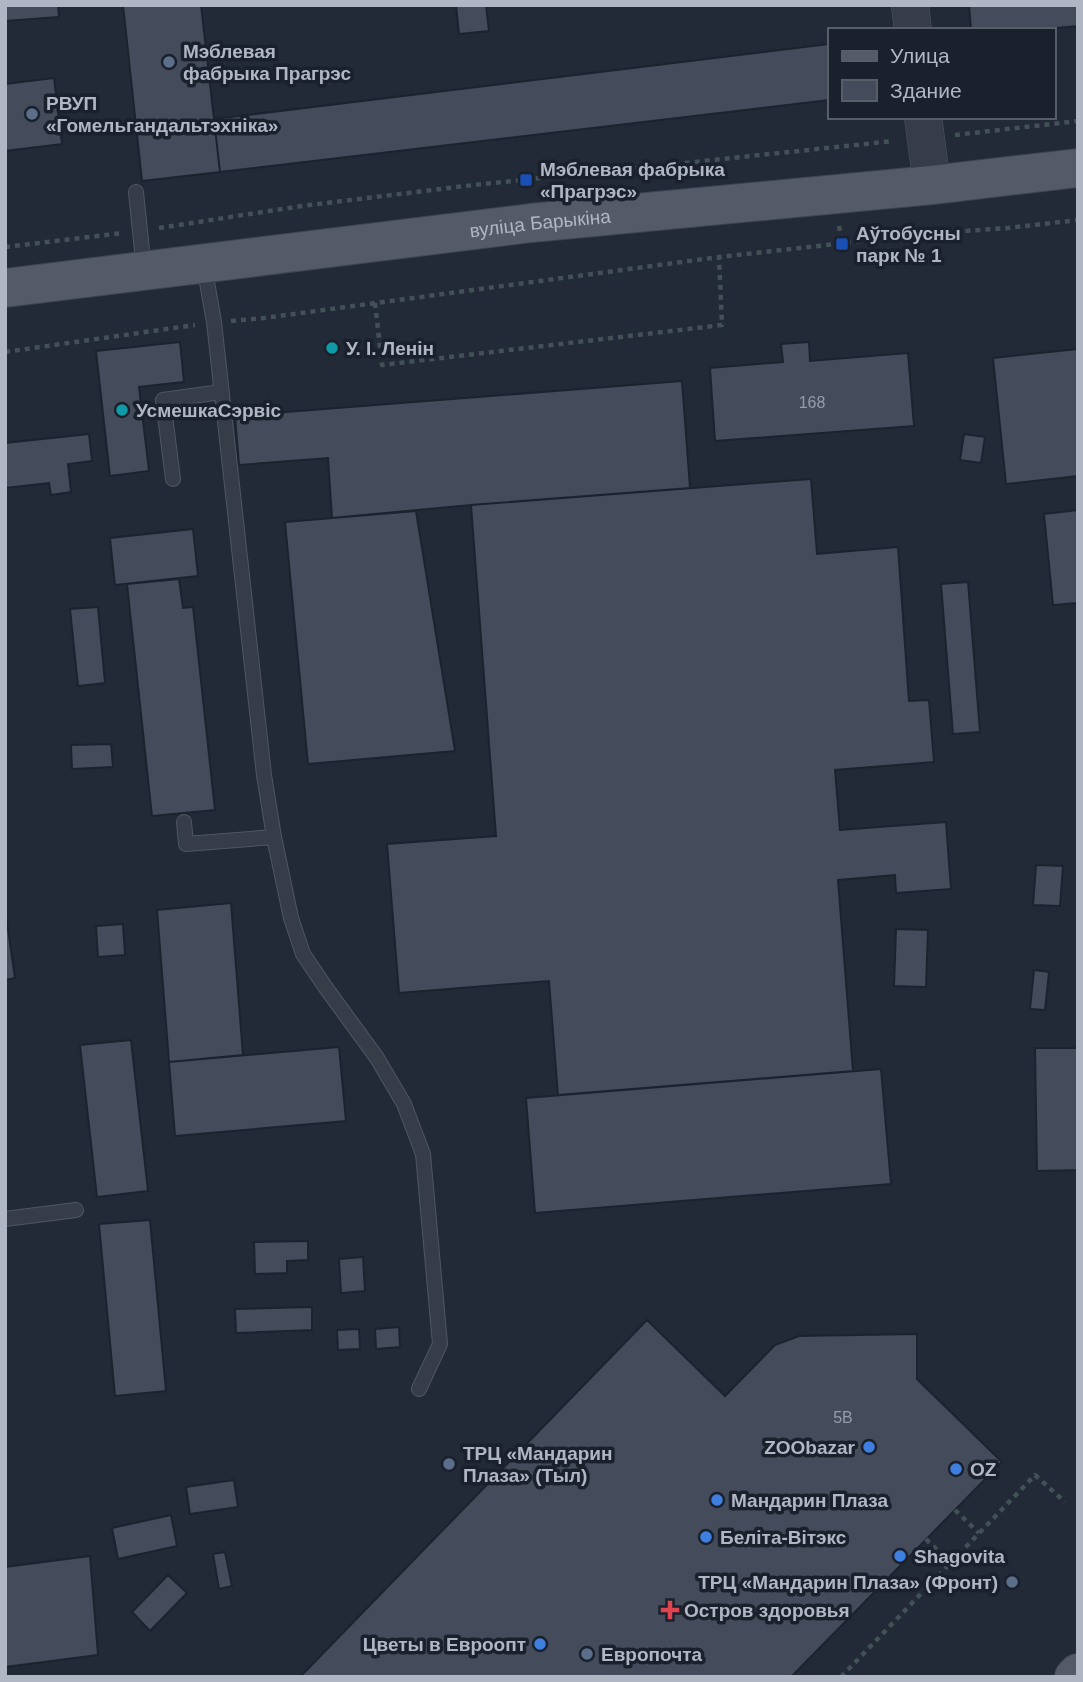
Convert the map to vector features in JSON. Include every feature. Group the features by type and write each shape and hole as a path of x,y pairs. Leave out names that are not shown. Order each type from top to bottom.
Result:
{"main road":[{"name":"вуліца Барыкіна","path":"5,288 531,223 932,185 1078,168"},
{"path":"1074,1677 1078,1673"}],"street":[{"path":"910,5 913,28"},
{"path":"924,128 932,185"}],"lane":[{"path":"136,192 144,271"},
{"path":"203,264 214,322 264,775 291,918 303,954 377,1058 404,1104 423,1154 439,1344 419,1389"},
{"path":"173,479 163,400 221,392"},
{"path":"184,822 186,844 274,837"},
{"path":"5,1219 76,1210"}],"path":[{"path":"5,247 140,231 302,206 924,128 1078,121"},
{"path":"5,352 214,322 264,318 719,257 1078,220"},
{"path":"375,303 382,365 722,326 719,257"},
{"path":"841,1677 1035,1475 1065,1502"},
{"path":"955,1510 979,1532"},
{"path":"926,1539 950,1563"}],"building":[{"path":"5,5 58,5 59,17 5,21"},
{"name":"Мэблевая фабрыка Прагрэс","path":"123,5 201,5 220,172 142,181"},
{"path":"456,5 486,5 489,31 459,34"},
{"path":"969,5 1078,5 1078,26 971,28"},
{"path":"828,44 828,100 220,172 214,119"},
{"name":"РВУП «Гомельгандальтэхніка»","path":"54,78 62,144 5,151 5,84"},
{"name":"УсмешкаСэрвіс","path":"180,342 184,382 139,387 149,471 110,476 96,351"},
{"path":"809,342 810,361 908,353 914,426 715,441 710,368 783,362 781,344"},
{"path":"1078,349 1078,476 1006,484 993,358"},
{"path":"682,381 690,488 332,518 328,458 239,465 235,416"},
{"path":"89,434 92,461 68,464 71,492 51,495 49,483 5,488 5,443"},
{"path":"964,434 985,437 981,463 960,460"},
{"path":"811,479 817,554 898,547 909,701 929,700 934,762 835,770 840,830 946,822 951,889 896,893 895,875 838,880 853,1071 558,1095 549,981 399,993 387,844 496,836 471,505"},
{"path":"1078,510 1078,603 1053,605 1044,514"},
{"path":"416,511 455,751 308,764 285,522"},
{"path":"193,529 198,576 115,585 110,538"},
{"path":"179,579 183,608 193,607 215,810 152,816 127,584"},
{"path":"968,582 980,732 953,734 941,584"},
{"path":"98,607 105,683 78,686 70,609"},
{"path":"111,744 113,767 72,769 71,745"},
{"path":"1036,865 1063,866 1060,906 1033,905"},
{"path":"231,903 243,1055 169,1062 157,910"},
{"path":"5,908 15,978 5,980"},
{"path":"123,924 125,955 98,957 96,926"},
{"path":"896,929 928,930 926,987 894,986"},
{"path":"1034,970 1049,972 1045,1010 1030,1009"},
{"path":"131,1040 148,1191 97,1197 80,1045"},
{"path":"339,1047 346,1121 175,1136 169,1062"},
{"path":"1035,1048 1078,1048 1078,1170 1037,1171"},
{"path":"881,1069 891,1184 535,1213 526,1098"},
{"path":"150,1220 166,1391 115,1396 99,1224"},
{"path":"308,1241 308,1260 287,1261 287,1273 255,1274 254,1242"},
{"path":"363,1257 365,1291 341,1293 339,1259"},
{"path":"312,1307 312,1330 236,1333 235,1309"},
{"name":"Мандарин Плаза","path":"647,1320 725,1396 775,1345 799,1336 917,1334 917,1379 1002,1462 791,1677 300,1677"},
{"path":"399,1327 400,1347 376,1349 375,1329"},
{"path":"359,1329 360,1349 338,1350 337,1330"},
{"path":"234,1480 238,1507 190,1514 186,1487"},
{"path":"171,1515 177,1546 118,1559 112,1528"},
{"path":"225,1552 232,1586 219,1589 213,1554"},
{"path":"90,1556 98,1655 5,1667 5,1567"},
{"path":"168,1575 187,1593 150,1631 132,1612"}],"place":[{"name":"Мэблевая фабрыка Прагрэс","path":"169,62"},
{"name":"РВУП «Гомельгандальтэхніка»","path":"32,114"},
{"name":"Мэблевая фабрыка «Прагрэс»","path":"526,180"},
{"name":"Аўтобусны парк № 1","path":"842,244"},
{"name":"У. І. Ленін","path":"332,348"},
{"name":"УсмешкаСэрвіс","path":"122,410"},
{"name":"ZOObazar","path":"869,1447"},
{"name":"ТРЦ «Мандарин Плаза» (Тыл)","path":"449,1464"},
{"name":"OZ","path":"956,1469"},
{"name":"Мандарин Плаза","path":"717,1500"},
{"name":"Беліта-Вітэкс","path":"706,1537"},
{"name":"Shagovita","path":"900,1556"},
{"name":"ТРЦ «Мандарин Плаза» (Фронт)","path":"1012,1582"},
{"name":"Остров здоровья","path":"670,1610"},
{"name":"Цветы в Евроопт","path":"540,1644"},
{"name":"Европочта","path":"587,1654"}]}
